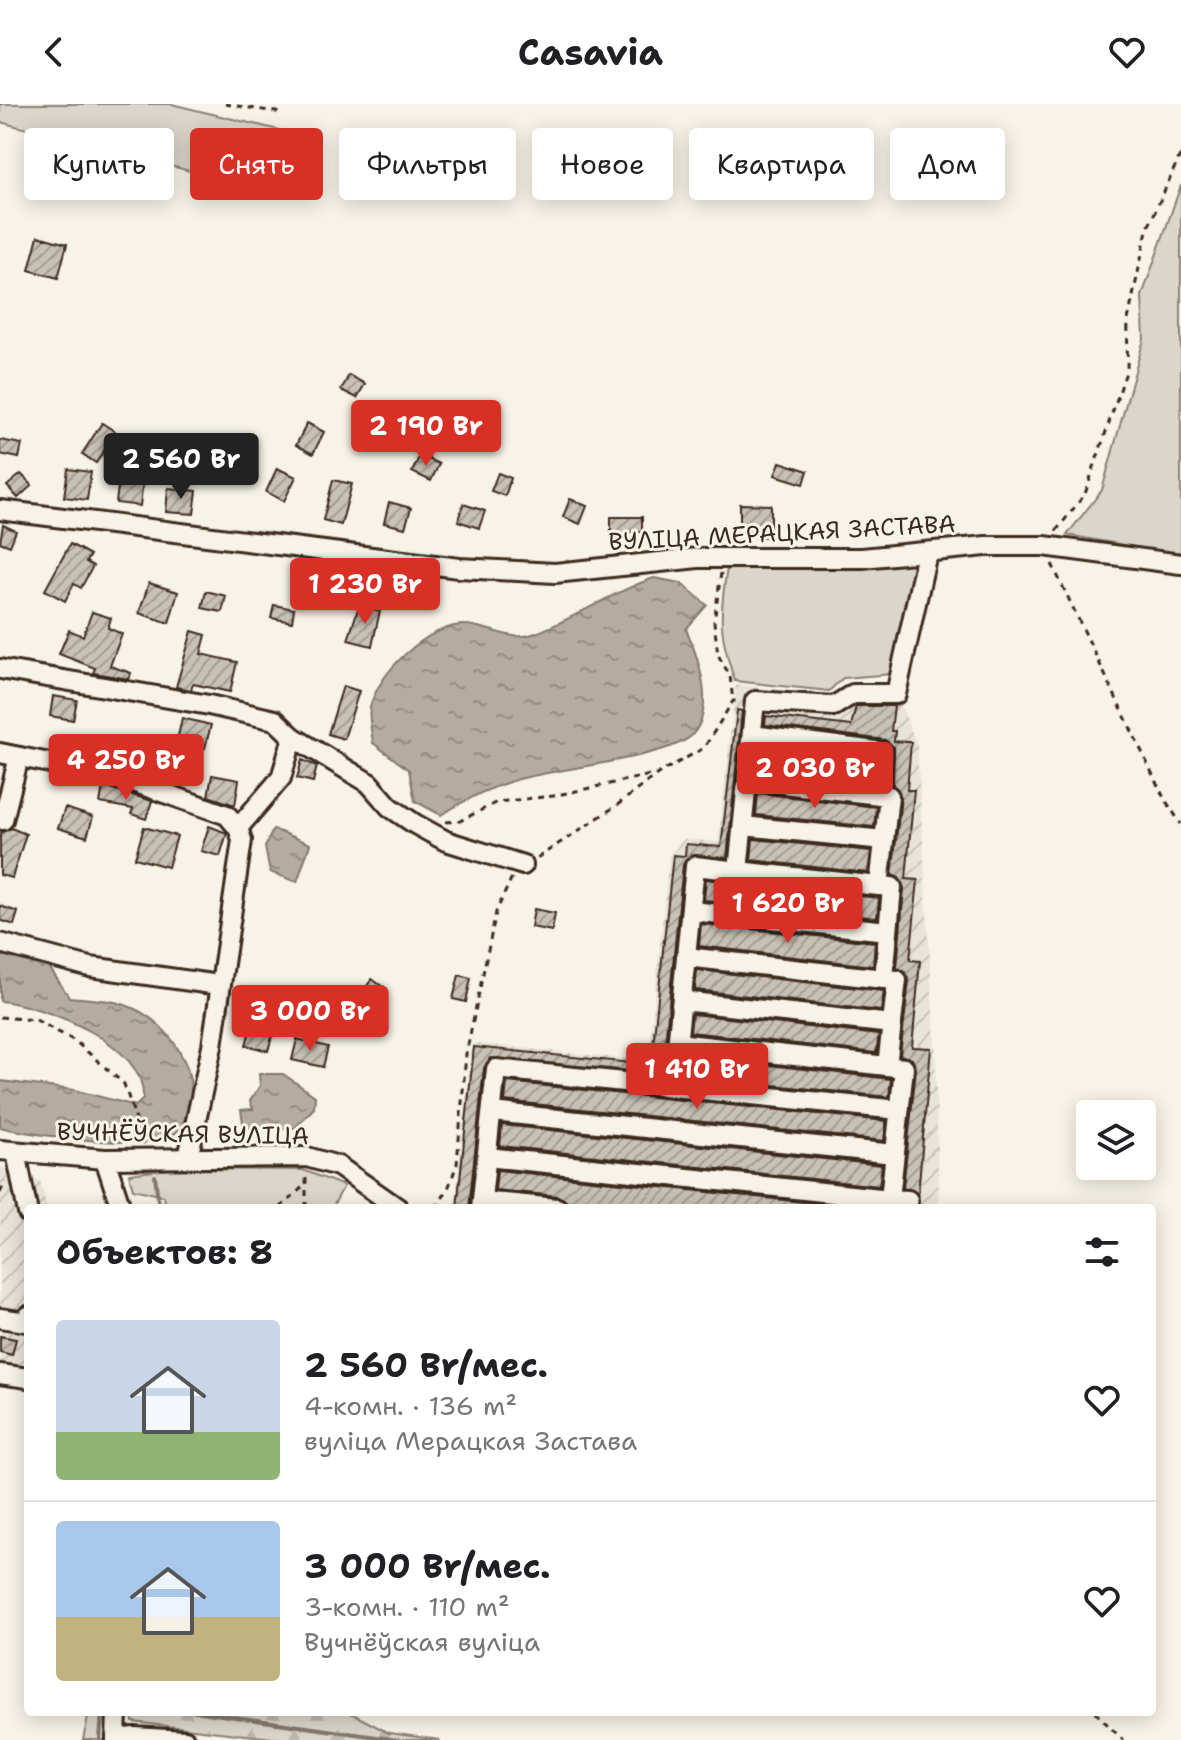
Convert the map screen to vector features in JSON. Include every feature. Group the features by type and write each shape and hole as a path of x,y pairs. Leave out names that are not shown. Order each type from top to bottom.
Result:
{"street":[{"name":"ВУЛІЦА МЕРАЦКАЯ ЗАСТАВА","path":"0,510 459,568 522,573 724,557 862,558 986,546 1044,546 1181,564"},
{"path":"738,871 755,701 834,706 853,694 896,694 927,553"},
{"path":"0,669 275,720 293,737 369,783 390,807 415,824 446,841 523,865"},
{"path":"752,735 883,752 880,795"},
{"path":"238,828 281,778 293,737"},
{"path":"0,753 119,777 159,789 227,815 238,828 242,840 208,1069 188,1158"},
{"path":"3,820 19,757"},
{"path":"747,780 889,796 879,886"},
{"path":"743,826 884,840"},
{"path":"673,1087 695,866 892,887 884,979"},
{"path":"691,911 888,931"},
{"path":"0,943 90,967 219,985"},
{"path":"686,957 897,980 887,1066"},
{"path":"682,1001 892,1024"},
{"path":"677,1043 904,1068 890,1199"},
{"path":"481,1204 496,1069 899,1110"},
{"path":"492,1112 894,1154"},
{"path":"8,1151 25,1204"},
{"name":"ВУЧНЁЎСКАЯ ВУЛІЦА","path":"8,1151 105,1159 307,1157 338,1166 392,1204"},
{"path":"487,1157 908,1200 908,1204"},
{"path":"105,1159 120,1204"},
{"path":"0,1318 24,1322"},
{"path":"0,1374 24,1377"},
{"path":"117,1716 116,1740 134,1737 185,1740"}],"path":[{"path":"225,104 282,113"},
{"path":"1181,153 1147,230 1128,320 1127,369 1085,494 1044,546 1164,798 1181,824"},
{"path":"439,1204 457,1164 466,1054 496,912 507,882 523,865 551,851 659,773 704,748 733,701 730,676 718,655 714,622 724,557"},
{"path":"733,701 755,701"},
{"path":"445,822 460,821 497,802 553,796 659,773"},
{"path":"0,1017 36,1020 75,1041 124,1084 149,1159"},
{"path":"306,1204 307,1157"},
{"path":"284,1204 306,1184"},
{"path":"1099,1716 1123,1740"}],"shaded area":[{"path":"736,685 900,703 917,745 935,1043 939,1204 455,1204 472,1043 648,1061 669,856 684,839 718,842"},
{"path":"0,1167 40,1181 46,1204 24,1204 24,1373 0,1370"}],"green space":[{"path":"0,104 171,104 271,128 190,128 190,171 174,167 174,128 24,128 0,122"},
{"path":"1181,185 1181,555 1067,535 1102,490 1144,339 1142,296"},
{"path":"907,559 914,568 892,674 843,678 829,691 735,681 722,625 727,568"},
{"path":"171,1169 303,1170 344,1186 334,1204 165,1204 164,1196 133,1189 129,1174"},
{"path":"88,1716 108,1716 106,1740 83,1740"},
{"path":"132,1716 357,1716 389,1733 440,1740 290,1740 133,1722"}],"water":[{"path":"654,578 681,583 707,605 686,629 700,668 704,697 699,724 692,735 680,743 638,756 508,782 478,794 441,815 415,801 409,770 373,743 370,721 370,707 375,694 405,654 432,635 461,625 506,635 533,634"},
{"path":"273,829 310,844 297,882 270,872 265,847"},
{"path":"0,955 47,964 69,997 119,1003 135,1009 160,1026 179,1051 190,1079 189,1108 177,1132 160,1139 116,1142 0,1127 0,1081 74,1090 136,1106 143,1099 140,1079 129,1061 112,1045 67,1020 20,1004 0,1001"},
{"path":"259,1074 283,1074 315,1096 314,1108 295,1128 244,1129 241,1110 253,1109 250,1101 260,1086"}],"building":[{"path":"38,236 67,244 58,278 29,270"},
{"path":"349,375 365,384 357,398 341,390"},
{"path":"102,423 116,432 96,463 82,454"},
{"path":"307,423 324,432 313,454 296,445"},
{"path":"0,440 22,444 19,458 0,454"},
{"path":"420,455 439,464 431,481 412,472"},
{"path":"780,462 808,471 804,484 775,475"},
{"path":"277,468 296,477 284,501 266,492"},
{"path":"68,469 91,472 87,500 64,497"},
{"path":"498,473 511,478 505,496 491,491"},
{"path":"21,474 32,485 18,498 7,486"},
{"path":"119,478 143,481 140,506 116,503"},
{"path":"333,480 352,484 341,525 323,520"},
{"path":"168,488 197,491 194,514 166,512"},
{"path":"570,499 587,506 580,524 563,517"},
{"path":"389,502 411,508 405,528 384,523"},
{"path":"463,504 485,511 479,528 458,521"},
{"path":"740,504 771,505 771,537 740,536"},
{"path":"611,517 642,517 642,532 611,533"},
{"path":"3,525 16,531 10,546 0,542"},
{"path":"70,544 90,555 86,562 93,566 81,588 74,584 65,601 45,590"},
{"path":"149,583 178,592 169,623 139,613"},
{"path":"206,591 226,596 222,612 202,608"},
{"path":"274,605 294,609 292,622 271,618"},
{"path":"359,606 380,611 372,646 348,640"},
{"path":"92,612 111,618 108,628 122,634 110,666 131,673 129,679 93,673 95,668 59,654 69,630 83,636"},
{"path":"192,631 206,635 201,654 237,662 230,692 193,684 191,690 176,687"},
{"path":"343,686 359,691 344,739 328,734"},
{"path":"53,696 77,700 73,720 50,716"},
{"path":"856,706 894,706 891,731 895,731 894,741 911,742 907,790 914,790 906,879 918,880 910,960 920,961 912,1047 931,1048 918,1194 903,1188 916,1069 912,1059 900,1055 909,981 904,971 897,968 904,888 899,878 892,875 901,797 893,785 894,748 885,740 765,725 766,716 851,726"},
{"path":"737,710 742,711 727,858 691,855 683,865 662,1074 490,1058 484,1068 469,1204 457,1204 474,1047 651,1065 673,855 685,856 686,844 721,847"},
{"path":"182,718 211,725 205,748 177,741"},
{"path":"762,748 870,762 869,782 760,769"},
{"path":"302,760 317,766 313,782 297,778"},
{"path":"212,775 239,780 235,805 208,796"},
{"path":"103,786 152,801 146,819 131,814 133,809 100,803"},
{"path":"758,793 876,807 874,827 756,815"},
{"path":"65,808 93,817 87,837 58,828"},
{"path":"209,826 227,833 220,856 201,851"},
{"path":"144,827 177,836 168,867 135,858"},
{"path":"11,828 26,834 12,878 0,875 0,837 2,832"},
{"path":"753,839 871,851 868,873 751,860"},
{"path":"706,879 879,898 877,918 704,900"},
{"path":"0,906 18,912 14,925 0,920"},
{"path":"534,909 555,913 552,931 531,927"},
{"path":"701,924 875,942 873,966 699,946"},
{"path":"697,970 884,991 881,1011 695,990"},
{"path":"459,975 471,978 466,1002 453,999"},
{"path":"372,979 383,987 367,1008 357,1000"},
{"path":"692,1014 879,1035 876,1053 690,1032"},
{"path":"253,1020 275,1026 268,1051 246,1045"},
{"path":"297,1039 328,1047 323,1067 292,1060"},
{"path":"688,1056 891,1079 889,1097 686,1076"},
{"path":"507,1082 886,1121 884,1141 505,1101"},
{"path":"502,1125 882,1165 879,1186 500,1146"},
{"path":"497,1170 823,1204 587,1204 567,1202 558,1196 495,1190"},
{"path":"0,1336 16,1339 12,1355 0,1352"}],"waterway":[{"path":"155,1176 158,1204"},
{"path":"100,1740 102,1716"},
{"path":"228,1716 398,1740"}]}
